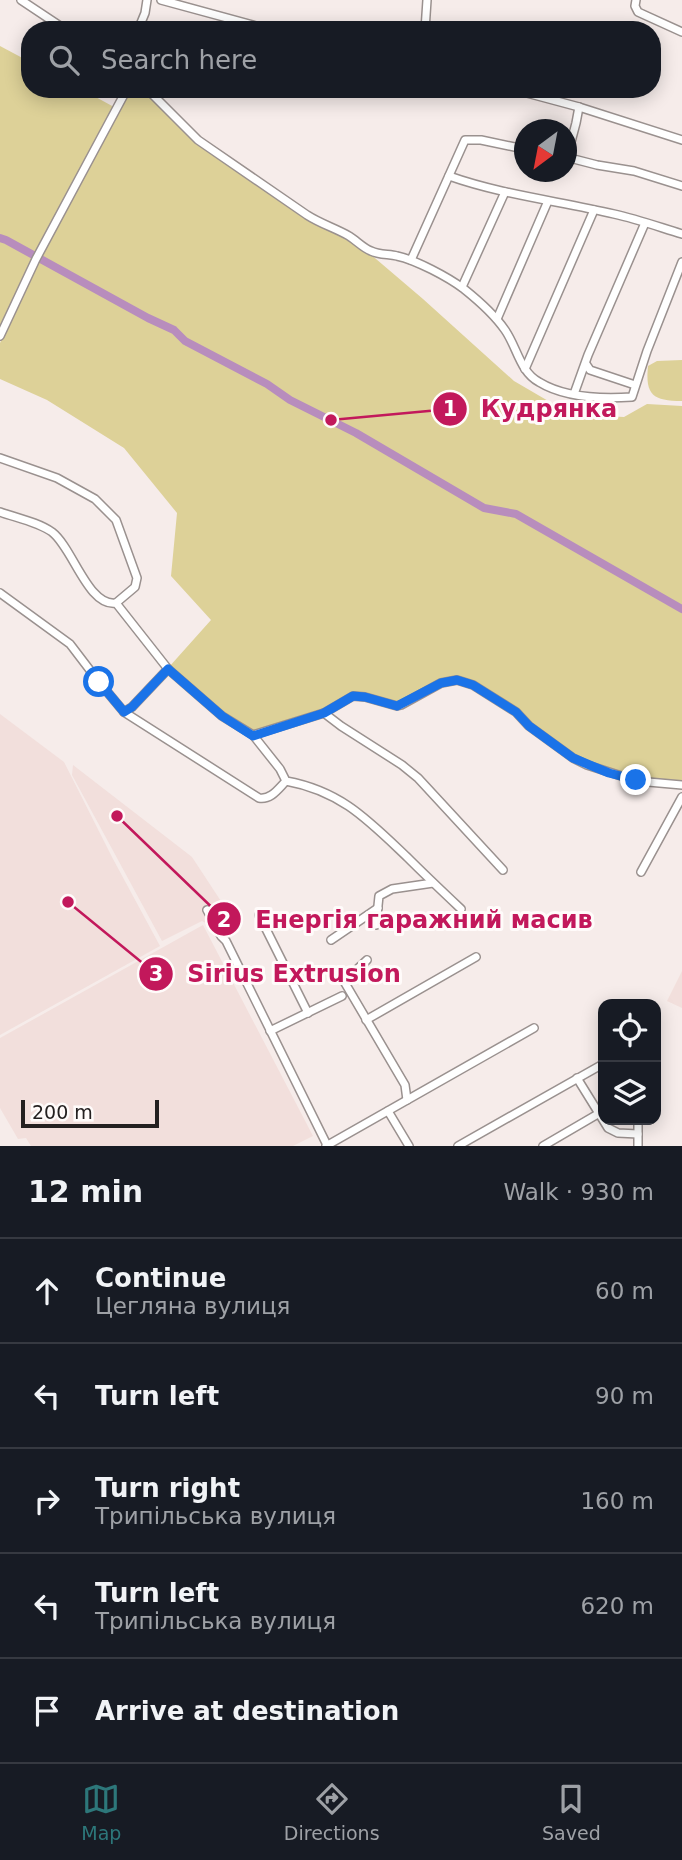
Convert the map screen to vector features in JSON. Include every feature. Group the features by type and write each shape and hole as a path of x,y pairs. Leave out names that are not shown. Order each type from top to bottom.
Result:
{"street":[{"path":"21,0 52,21"},
{"path":"142,21 147,0"},
{"path":"161,0 238,21"},
{"path":"426,21 427,0"},
{"path":"636,0 638,12 658,21"},
{"path":"661,22 682,32"},
{"path":"0,336 33,265 122,98"},
{"path":"156,98 198,140 307,215 352,238 368,250 411,260 462,287 497,319 513,341 529,376 542,384 574,394 608,398 632,397 682,262"},
{"path":"546,98 682,140"},
{"path":"576,119 579,107"},
{"path":"411,260 465,140 481,140 514,147"},
{"path":"577,160 634,171 682,186"},
{"path":"449,176 471,184 594,210 682,234"},
{"path":"462,287 505,192"},
{"path":"497,319 548,201"},
{"path":"525,370 594,210"},
{"path":"574,394 645,223"},
{"path":"586,363 590,370 635,385"},
{"path":"0,458 57,478 95,499 116,520 137,578 135,587 116,603 103,600 91,590 69,553 53,533 0,513"},
{"path":"0,593 71,644 124,712 259,798 272,796 286,781"},
{"path":"116,603 168,669 222,716 253,736 280,769 286,781 326,793 354,808 461,909"},
{"path":"124,712 168,669"},
{"path":"253,736 324,713 353,696 397,706 441,683 457,680 473,685 516,712 529,726 587,765 636,780 682,785"},
{"path":"324,713 418,778 503,870"},
{"path":"641,872 682,797"},
{"path":"376,925 379,897 392,889 433,883"},
{"path":"331,940 378,908"},
{"path":"207,910 226,942 327,1145 534,1028"},
{"path":"259,915 308,1013"},
{"path":"366,1020 476,957"},
{"path":"367,960 345,983 405,1085 407,1100"},
{"path":"270,1031 342,996"},
{"path":"458,1146 598,1067"},
{"path":"577,1078 598,1108"},
{"path":"388,1111 409,1146"},
{"path":"543,1146 598,1114"},
{"path":"607,1125 612,1132 638,1134"},
{"path":"638,1125 638,1146"}],"shaded area":[{"path":"0,46 21,57 21,98 98,98 114,107 0,331"},
{"path":"125,98 153,98 197,141 362,247 514,381 550,402 585,415 624,417 647,404 682,406 682,783 637,778 610,771 574,756 531,724 457,678 397,703 352,694 323,711 253,733 223,714 169,667 211,620 171,576 177,513 124,448 47,400 0,379 0,343 35,266"},
{"path":"682,360 682,401 658,398 648,384 648,366 657,361"},
{"path":"0,714 64,762 160,946 0,1035"},
{"path":"73,765 192,857 232,918 217,929 202,921 162,941 72,775"},
{"path":"203,925 313,1136 293,1146 31,1146 26,1138 18,1139 0,1108 0,1038"},
{"path":"682,971 682,1008 667,1001"}],"waterway":[{"path":"0,238 174,330 185,341 267,384 290,400 356,433 484,508 516,514 682,609"}],"place":[{"name":"Кудрянка","path":"331,420"},
{"name":"Енергія гаражний масив","path":"117,816"},
{"name":"Sirius Extrusion","path":"68,902"}],"route":[{"path":"99,682 124,712 168,669 222,716 253,736 324,713 353,696 397,706 441,683 457,680 473,685 516,712 529,726 573,758 609,773 636,780"}]}
